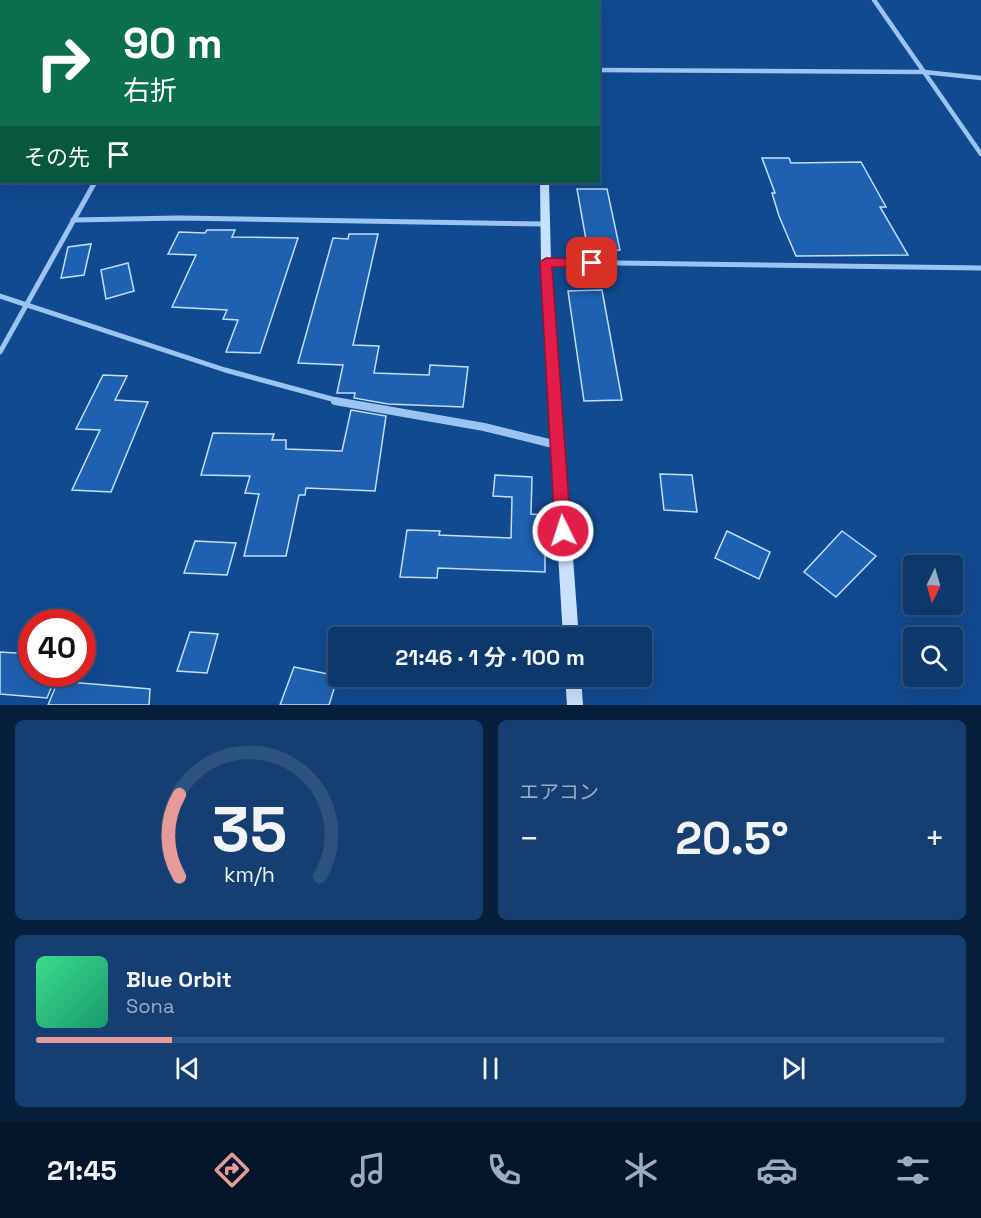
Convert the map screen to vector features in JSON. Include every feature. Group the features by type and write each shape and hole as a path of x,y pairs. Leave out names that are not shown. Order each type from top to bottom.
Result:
{"street":[{"path":"874,0 981,154"},
{"path":"600,70 924,72 981,78"},
{"path":"0,352 94,183"},
{"path":"544,183 546,262 570,627"},
{"path":"73,220 179,218 545,224"},
{"path":"546,262 981,268"},
{"path":"0,296 225,370 335,400 484,427 557,445"},
{"path":"574,687 575,705"}],"building":[{"path":"762,158 789,158 791,163 861,162 886,207 880,207 908,255 796,256 779,216 772,193 775,193"},
{"path":"577,189 607,189 620,250 588,251"},
{"path":"207,230 235,230 232,237 298,238 260,353 226,352 238,320 223,319 227,310 172,307 196,255 168,254 179,232 205,233"},
{"path":"349,234 378,234 353,345 379,346 374,373 429,375 430,365 468,367 463,407 388,404 354,398 355,393 337,393 343,365 298,363 333,238 348,239"},
{"path":"91,244 84,275 61,278 68,247"},
{"path":"128,263 134,291 106,299 101,270"},
{"path":"602,290 622,400 584,401 568,291"},
{"path":"103,375 127,376 115,400 148,402 111,492 72,490 100,430 76,429"},
{"path":"351,410 386,416 375,491 306,488 305,495 299,495 286,556 244,556 259,494 245,493 250,476 201,475 213,433 274,434 272,440 286,440 286,449 342,451"},
{"path":"660,474 692,475 697,512 664,510"},
{"path":"495,475 532,477 531,514 545,515 545,572 438,568 437,578 400,577 407,530 440,531 439,535 511,538 512,497 493,496"},
{"path":"727,531 770,552 759,579 715,558"},
{"path":"842,531 876,556 836,597 804,572"},
{"path":"195,541 236,543 227,575 184,573"},
{"path":"190,632 218,634 207,673 177,671"},
{"path":"0,652 18,653 18,687 52,687 47,698 0,694"},
{"path":"294,667 328,674 328,687 335,687 329,705 280,705"},
{"path":"96,684 150,689 149,705 48,705 56,687 96,687"}],"route":[{"path":"563,531 546,262 592,263"}]}
